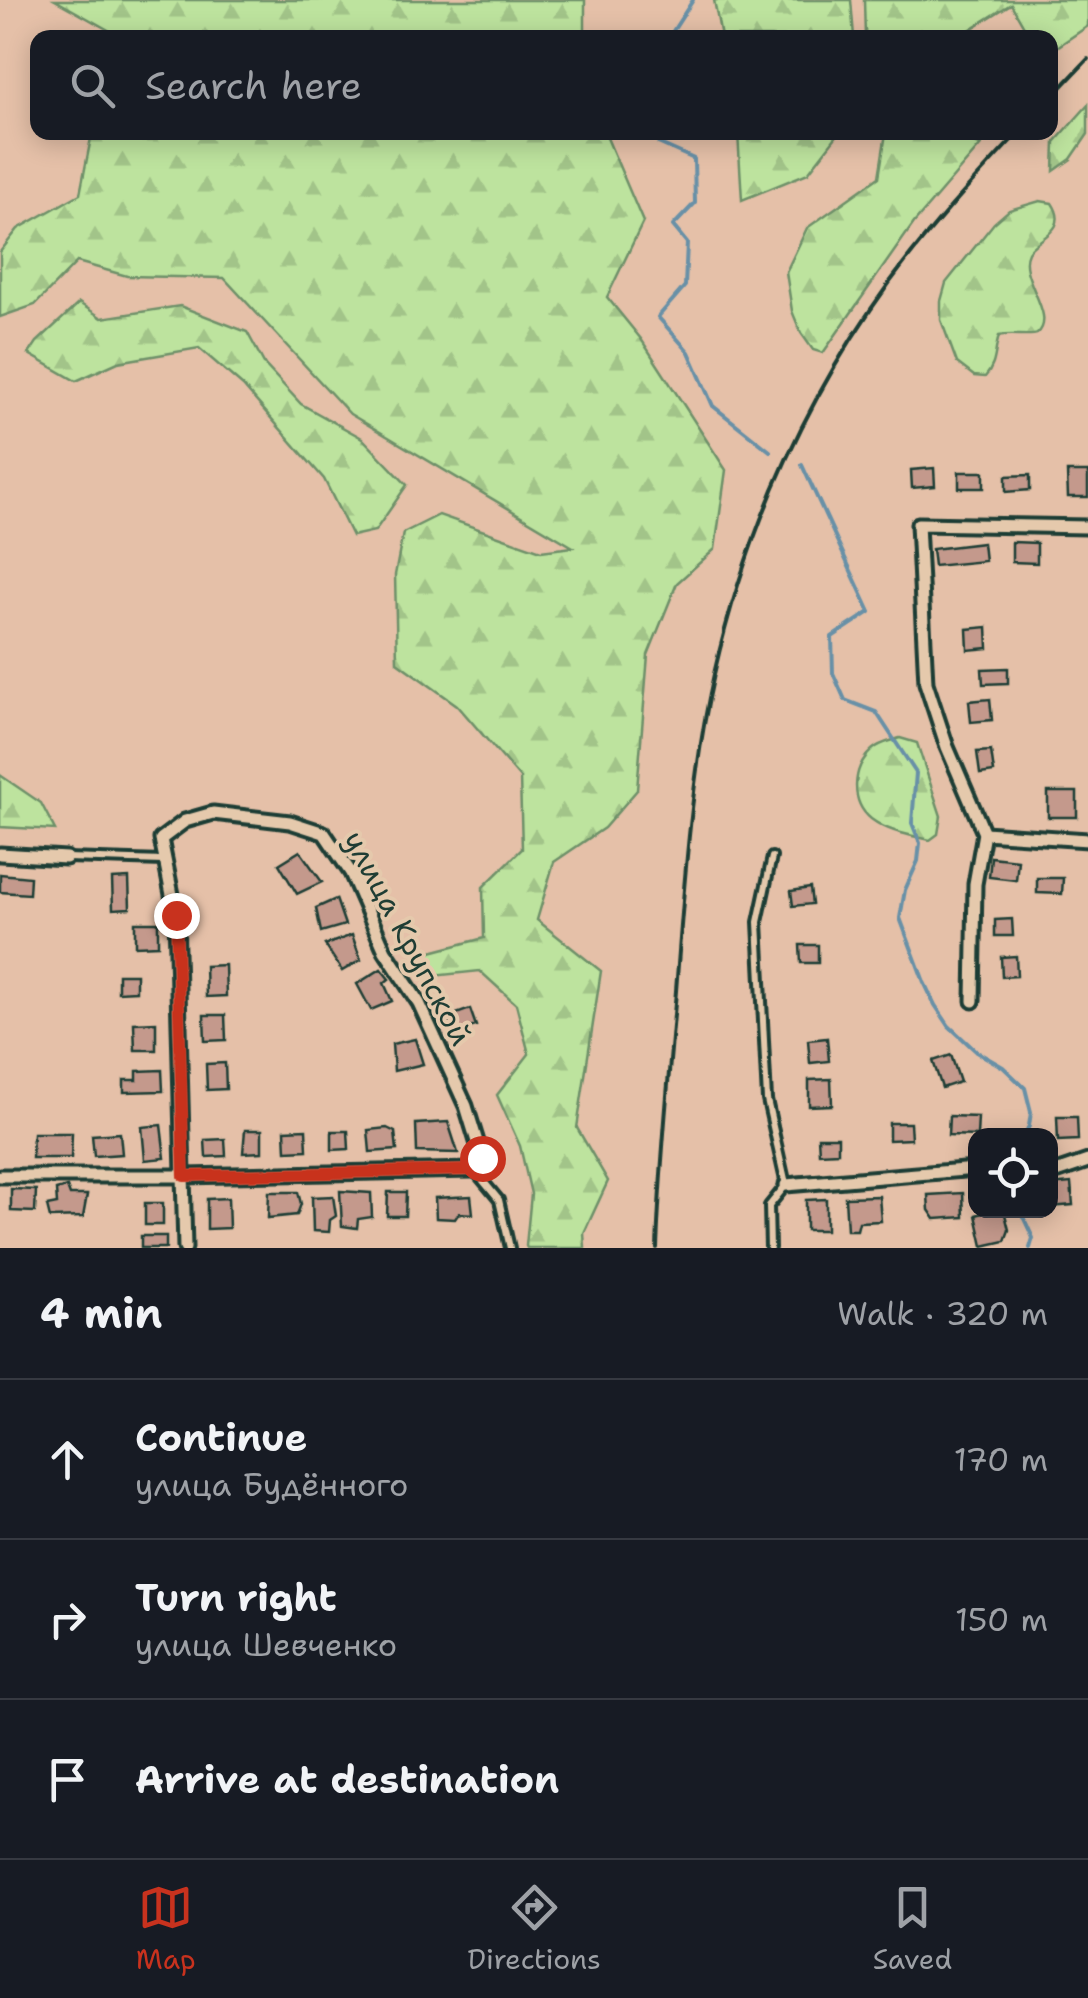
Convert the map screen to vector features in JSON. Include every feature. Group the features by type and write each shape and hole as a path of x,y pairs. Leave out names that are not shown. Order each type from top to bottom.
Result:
{"street":[{"path":"974,1001 975,884 984,834 947,747 926,684 918,524 1088,526"},
{"name":"улица Крупской","path":"166,862 161,839 185,820 213,813 290,822 324,833 351,873 385,951 419,1003 466,1106 482,1158 474,1170"},
{"path":"984,834 1088,840"},
{"path":"0,854 66,858"},
{"path":"166,862 176,915 185,1248"},
{"path":"1058,1171 1088,1161"},
{"path":"0,1176 474,1170"},
{"path":"786,1185 968,1170"}],"lane":[{"path":"770,1248 769,1206 786,1185 767,1100 758,922 772,856"},
{"path":"66,858 166,862"},
{"path":"474,1170 498,1200 510,1248"}],"green space":[{"path":"55,0 585,0 585,30 109,30"},
{"path":"714,0 851,0 853,30 720,30"},
{"path":"864,0 1088,0 1088,26 1058,46 1058,30 1026,30 1011,4 969,30 865,30"},
{"path":"1088,105 1088,134 1071,159 1054,171 1058,139"},
{"path":"91,140 608,140 643,222 607,297 641,339 726,470 715,549 677,583 648,655 637,790 604,828 554,862 537,920 601,971 577,1128 608,1181 584,1233 585,1248 526,1246 531,1194 520,1146 497,1095 529,1054 516,1004 480,971 433,976 427,953 484,938 483,887 522,849 520,778 457,705 397,662 395,575 403,533 439,515 541,551 573,547 350,414 224,278 127,276 77,262 35,305 0,317 0,252 18,229 80,194"},
{"path":"738,140 834,140 808,173 742,200"},
{"path":"885,140 962,140 981,145 914,223 823,353 813,350 792,311 786,272 807,228 879,177"},
{"path":"1040,201 1052,203 1057,213 1055,227 1032,247 1026,262 1041,306 1042,326 1034,335 999,336 989,372 985,377 974,376 957,363 941,320 946,283 994,223 1009,210"},
{"path":"79,303 102,318 180,306 247,332 265,365 301,404 362,438 407,485 375,531 352,536 324,479 243,386 199,348 118,362 76,381 29,354"},
{"path":"900,738 917,743 941,816 938,834 930,840 884,827 859,804 857,775 865,757 878,746"},
{"path":"0,775 41,803 55,830 0,827"}],"building":[{"path":"934,468 935,486 912,488 911,470"},
{"path":"959,472 984,472 984,488 959,488"},
{"path":"1067,472 1088,472 1088,497 1068,497"},
{"path":"1030,475 1030,490 1006,492 1006,476"},
{"path":"1012,542 1037,543 1037,563 1012,562"},
{"path":"983,543 985,561 934,566 932,549"},
{"path":"987,627 988,648 968,650 967,629"},
{"path":"1008,668 1008,683 983,684 982,669"},
{"path":"990,699 992,720 971,722 969,701"},
{"path":"991,751 994,772 980,774 977,752"},
{"path":"1048,792 1077,792 1077,817 1048,817"},
{"path":"300,851 322,882 297,894 279,864"},
{"path":"991,857 1018,860 1016,880 989,877"},
{"path":"0,874 30,877 29,894 0,892"},
{"path":"129,878 130,908 113,909 112,879"},
{"path":"1037,878 1063,878 1062,894 1037,893"},
{"path":"810,888 812,904 793,906 791,891"},
{"path":"336,899 345,925 321,932 316,908"},
{"path":"1012,919 1013,936 995,936 995,920"},
{"path":"135,922 158,922 158,945 135,946"},
{"path":"352,935 361,960 342,971 325,945"},
{"path":"800,945 818,945 818,963 801,963"},
{"path":"1016,956 1017,976 1002,977 1001,957"},
{"path":"225,965 226,996 206,997 205,966"},
{"path":"381,969 389,979 384,983 392,1001 371,1010 357,984"},
{"path":"118,974 136,974 136,991 118,992"},
{"path":"470,1009 476,1026 454,1033 448,1017"},
{"path":"204,1015 225,1015 226,1040 205,1041"},
{"path":"156,1022 156,1050 135,1050 134,1023"},
{"path":"827,1038 829,1061 810,1063 808,1040"},
{"path":"415,1039 423,1064 394,1071 392,1044"},
{"path":"951,1055 960,1082 942,1088 933,1061"},
{"path":"225,1063 226,1089 207,1090 206,1064"},
{"path":"162,1070 163,1091 124,1092 124,1080 137,1080 137,1071"},
{"path":"831,1079 832,1105 809,1106 809,1080"},
{"path":"949,1116 978,1117 977,1128 968,1128 968,1136 948,1135"},
{"path":"1057,1117 1077,1117 1078,1140 1058,1141"},
{"path":"448,1122 458,1153 417,1152 416,1124"},
{"path":"889,1123 910,1123 911,1139 889,1140"},
{"path":"161,1125 165,1158 145,1160 142,1127"},
{"path":"387,1128 395,1132 397,1150 370,1152 368,1130"},
{"path":"306,1129 307,1150 286,1151 285,1130"},
{"path":"245,1130 262,1130 262,1152 243,1153"},
{"path":"332,1131 348,1131 349,1149 332,1150"},
{"path":"33,1133 72,1133 71,1158 32,1158"},
{"path":"120,1133 122,1154 94,1156 92,1135"},
{"path":"818,1137 838,1137 838,1152 819,1153"},
{"path":"225,1139 226,1156 206,1157 205,1140"},
{"path":"1071,1183 1073,1205 1058,1206 1058,1184"},
{"path":"67,1187 70,1195 87,1195 83,1217 50,1218 47,1206 57,1204 56,1190"},
{"path":"11,1189 36,1190 35,1212 11,1211"},
{"path":"340,1191 371,1193 372,1217 358,1219 357,1228 342,1226"},
{"path":"269,1192 298,1192 301,1204 297,1215 268,1218"},
{"path":"388,1192 406,1192 405,1216 387,1216"},
{"path":"963,1193 964,1217 935,1219 929,1210 928,1195"},
{"path":"333,1196 336,1216 330,1220 329,1232 313,1231 312,1197"},
{"path":"471,1196 473,1214 459,1213 455,1219 436,1218 435,1198"},
{"path":"879,1196 881,1221 859,1222 857,1230 847,1230 845,1197"},
{"path":"228,1198 229,1228 207,1229 207,1199"},
{"path":"826,1199 826,1230 806,1230 806,1200"},
{"path":"145,1203 163,1203 163,1225 145,1225"},
{"path":"977,1218 1006,1218 1009,1230 1005,1241 983,1246"},
{"path":"141,1236 166,1236 166,1248 141,1248"}],"waterway":[{"path":"674,30 693,0"},
{"path":"662,140 658,143 694,159 695,203 673,226 687,243 685,286 658,317 689,352 713,406 770,451"},
{"path":"802,465 870,612 832,637 833,673 845,700 876,712 916,773 912,823 920,843 900,918 924,982 949,1026 1025,1088 1031,1112 1028,1128"},
{"path":"1024,1218 1033,1238 1030,1248"}],"railway":[{"path":"1058,91 1088,59"},
{"path":"657,1248 694,792 714,674 743,570 805,420 859,327 920,243 1012,140"}],"route":[{"path":"176,915 184,1176 474,1170 482,1158"}]}
